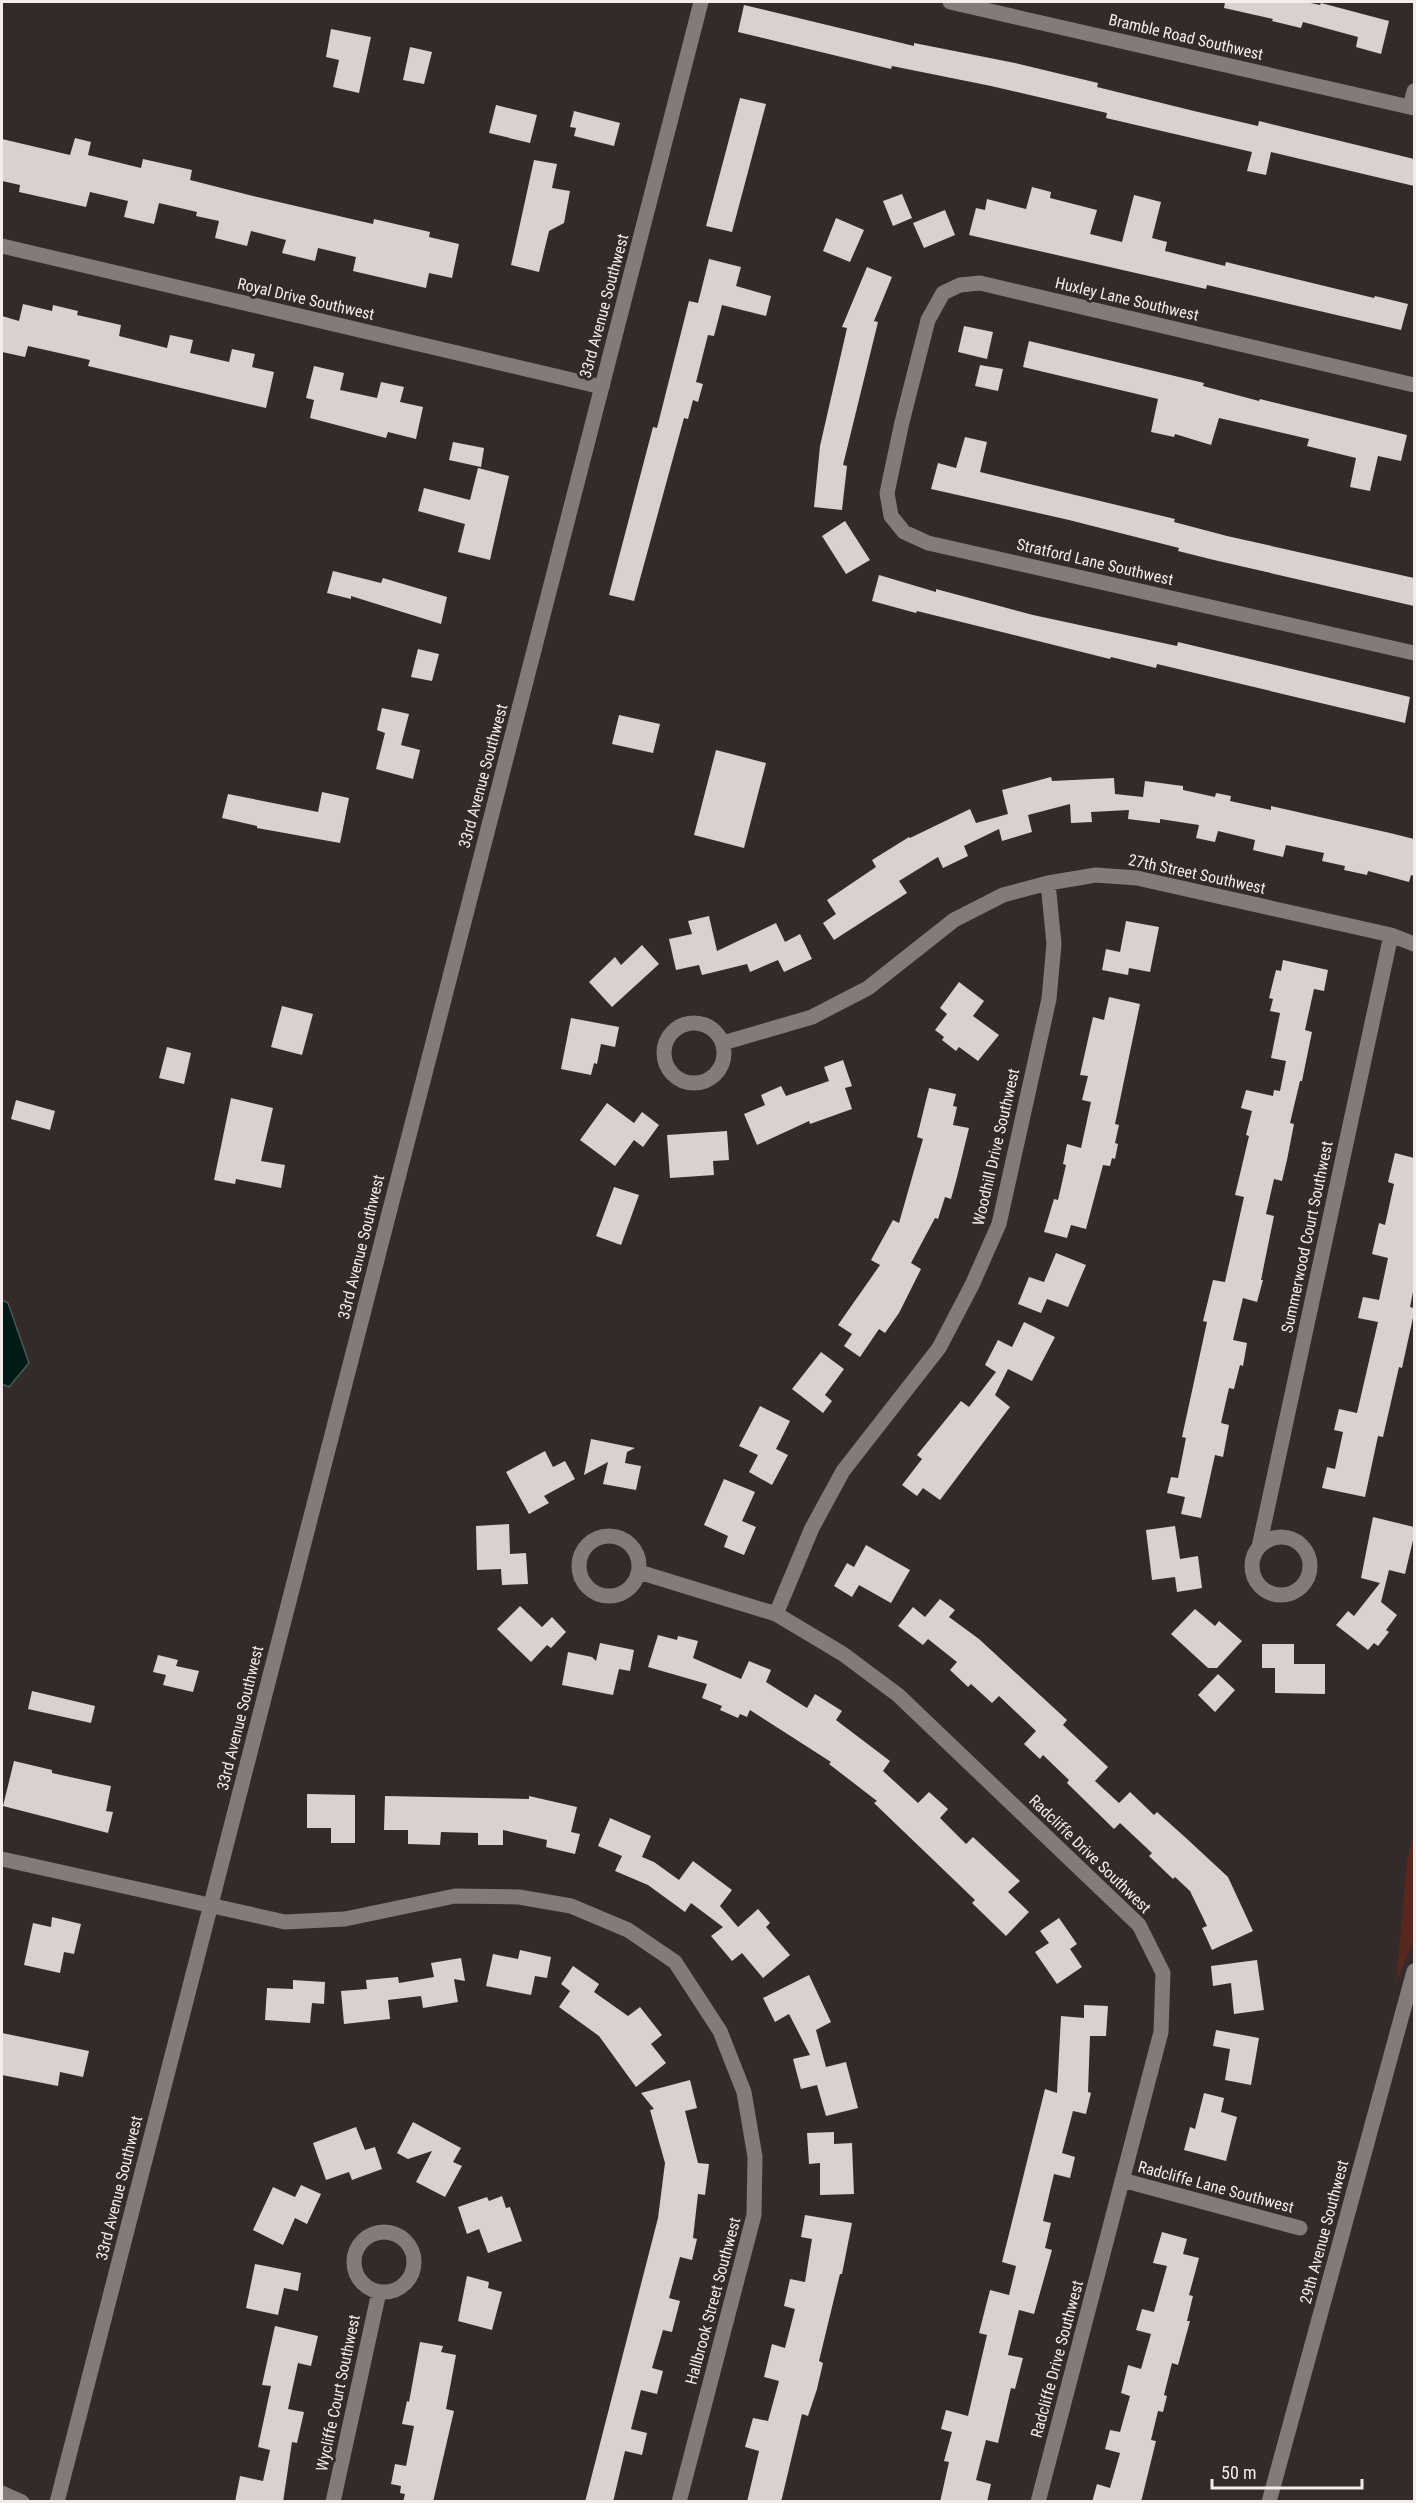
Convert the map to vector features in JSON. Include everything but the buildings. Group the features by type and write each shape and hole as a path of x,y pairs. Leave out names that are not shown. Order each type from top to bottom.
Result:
{"street":[{"name":"33rd Avenue Southwest","path":"57,2502 701,2"},
{"name":"Bramble Road Southwest","path":"950,2 1412,108"},
{"path":"1412,108 1414,91"},
{"name":"Royal Drive Southwest","path":"2,246 602,387"},
{"name":"Huxley Lane Southwest","path":"907,401 928,320 943,293 960,285 980,283 1414,385"},
{"name":"Stratford Lane Southwest","path":"907,401 887,493 891,516 904,532 928,543 1414,653"},
{"name":"27th Street Southwest","path":"723,1043 812,1017 868,988 954,920 1003,896 1048,883 1096,875 1137,878 1390,935 1414,945"},
{"name":"Woodhill Drive Southwest","path":"776,1614 812,1528 843,1471 939,1348 972,1286 999,1224 1049,999 1054,944 1048,883"},
{"name":"Summerwood Court Southwest","path":"1259,1547 1390,935"},
{"path":"690,1022 700,1022 710,1026 723,1043 724,1053 719,1071 703,1082 684,1082 669,1070 665,1062 663,1051 671,1032 690,1022"},
{"path":"600,1538 620,1538 636,1551 639,1572 630,1588 622,1593 603,1596 594,1593 582,1579 580,1560 590,1542 600,1538"},
{"name":"Radcliffe Drive Southwest","path":"639,1572 776,1614 843,1654 898,1695 1139,1925 1163,1973 1161,2032 1038,2502"},
{"name":"Hallbrook Street Southwest","path":"2,1859 285,1922 345,1919 455,1896 519,1897 571,1906 628,1930 675,1962 720,2031 744,2092 755,2157 754,2216 679,2502"},
{"name":"29th Avenue Southwest","path":"1269,2502 1414,1971"},
{"name":"Radcliffe Lane Southwest","path":"1122,2180 1300,2228"},
{"name":"Wycliffe Court Southwest","path":"333,2502 378,2292"},
{"path":"2,2493 22,2502"}],"shaded area":[{"path":"1414,1829 1414,1941 1396,1983 1407,1861"}],"water":[{"path":"2,1300 8,1303 29,1363 9,1387 2,1384"}]}
